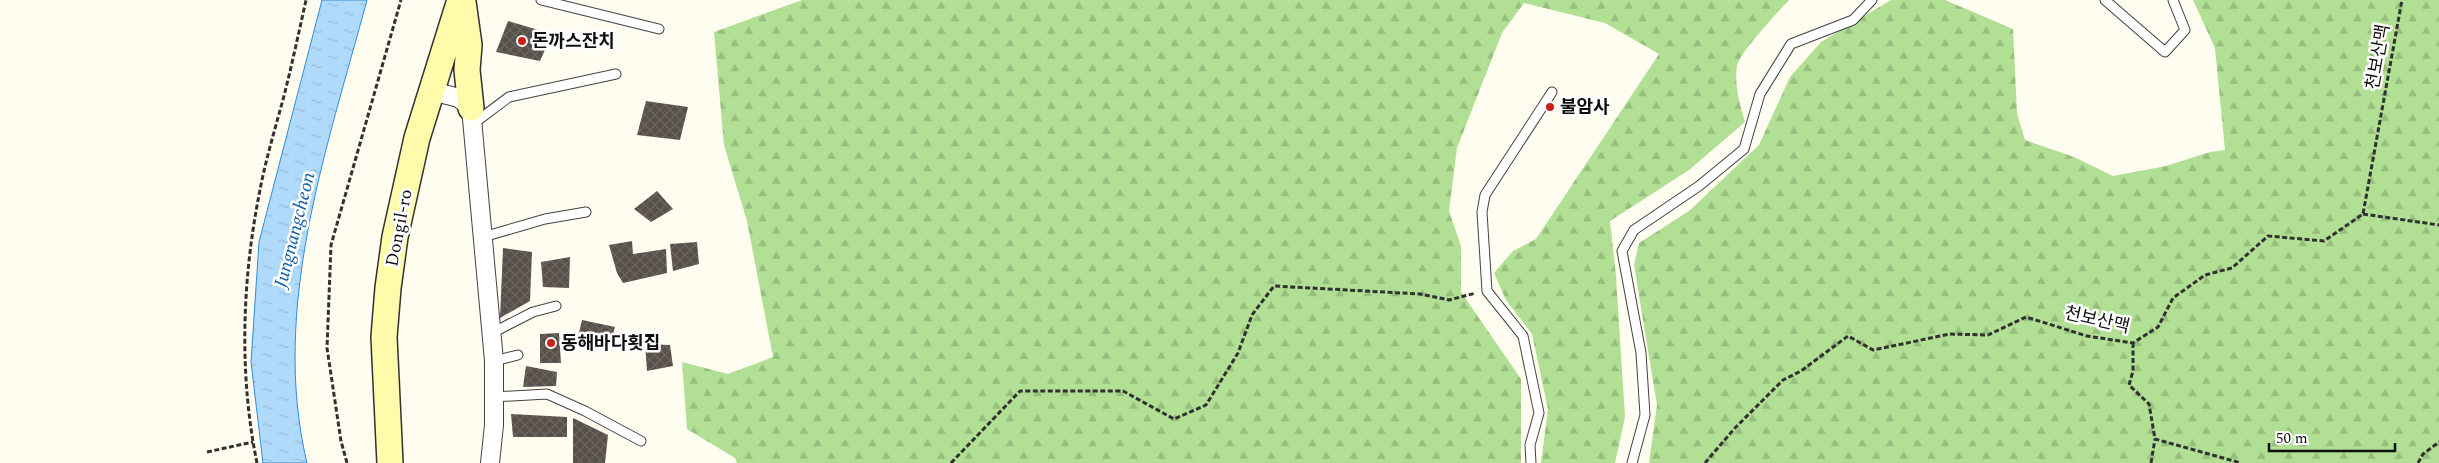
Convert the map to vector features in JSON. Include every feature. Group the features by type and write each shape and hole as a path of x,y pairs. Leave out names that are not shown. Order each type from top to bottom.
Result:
{"street":[{"name":"Dongil-ro","path":"390,463 384,337 395,237 417,138 461,0"},
{"path":"461,0 469,45 467,70 494,361 490,463"},
{"path":"432,91 459,98 472,116"}],"lane":[{"path":"541,0 660,29"},
{"path":"1632,463 1645,416 1640,353 1622,251 1634,230 1699,186 1744,149 1760,94 1791,44 1853,20 1872,0"},
{"path":"2105,0 2165,52 2185,30 2173,0"},
{"path":"472,116 509,97 616,74"},
{"path":"1531,463 1530,445 1538,413 1523,336 1487,291 1482,212 1485,195 1552,92"},
{"path":"483,237 545,219 586,212"},
{"path":"492,333 533,312 556,306"},
{"path":"494,361 518,355"},
{"path":"494,397 546,394 585,411 641,441"}],"path":[{"path":"257,463 252,442 245,326 252,233 259,195 306,0"},
{"path":"347,463 341,441 327,348 331,245 401,0"},
{"name":"천보산맥","path":"1704,463 1734,429 1783,380 1801,371 1848,336 1873,350 1950,334 1988,335 2026,317 2087,336 2133,344 2158,327 2173,298 2205,275 2232,268 2268,236 2324,241 2363,214 2402,0"},
{"path":"2363,214 2439,225"},
{"path":"952,463 1020,391 1123,391 1174,419 1206,405 1238,353 1252,314 1274,286 1420,294 1449,300 1487,291"},
{"path":"2133,344 2132,371 2129,385 2149,404 2155,438 2151,463"},
{"path":"2155,438 2241,463"},
{"path":"207,452 252,442"},
{"path":"2418,463 2423,454 2439,442"}],"green space":[{"path":"802,0 1789,0 1752,42 1739,60 1736,73 1737,87 1745,122 1689,170 1610,221 1616,276 1625,417 1615,463 1541,463 1548,409 1532,334 1506,300 1494,273 1513,251 1536,239 1659,54 1605,23 1524,3 1502,33 1457,148 1449,211 1461,246 1461,292 1521,379 1521,463 737,463 735,458 687,429 682,362 728,374 773,357 747,221 724,145 714,32"},
{"path":"1891,0 1945,0 2013,29 2017,113 2025,140 2074,157 2113,176 2166,166 2210,152 2225,150 2215,48 2193,0 2439,0 2439,463 1649,463 1657,405 1634,265 1639,243 1689,211 1759,145 1790,77 1821,42"}],"water":[{"name":"Jungnangcheon","path":"322,0 367,0 321,171 308,229 299,288 295,346 297,405 307,463 263,463 251,362 259,242"}],"building":[{"path":"508,21 552,34 540,61 496,52"},
{"path":"646,101 688,107 680,140 637,135"},
{"path":"657,191 673,209 651,222 634,209"},
{"path":"632,241 633,254 666,249 667,273 623,283 617,273 609,245"},
{"path":"697,242 699,264 673,271 670,244"},
{"path":"503,248 532,252 530,301 500,318"},
{"path":"570,257 569,288 543,287 541,262"},
{"path":"582,320 615,327 610,344 576,345"},
{"path":"559,333 561,363 540,363 540,334"},
{"path":"645,344 670,345 673,366 647,371"},
{"path":"526,366 557,372 556,386 523,387"},
{"path":"511,414 567,417 567,437 513,437"},
{"path":"573,418 608,435 605,463 573,463"}],"place":[{"name":"돈까스잔치","path":"522,41"},
{"name":"불암사","path":"1550,107"},
{"name":"동해바다횟집","path":"551,343"}]}
